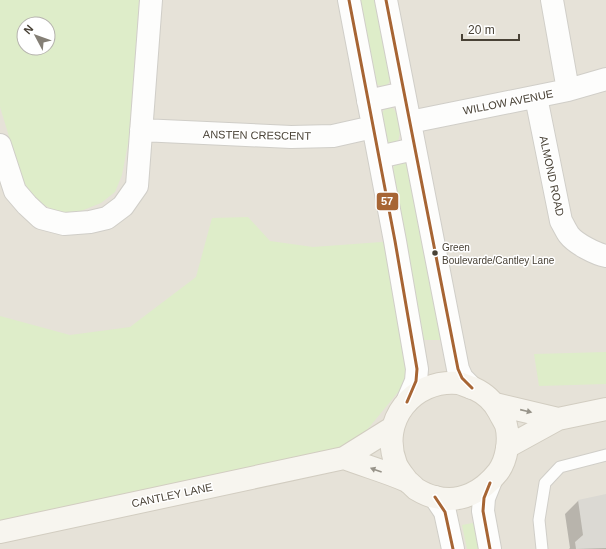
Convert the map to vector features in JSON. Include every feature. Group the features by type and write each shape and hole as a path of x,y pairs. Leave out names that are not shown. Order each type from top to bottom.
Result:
{"main road":[{"path":"344,458 408,482 417,489 435,497 445,499 465,497 480,490 490,483 501,468 508,447 506,426 495,404 481,392 460,383 442,383 428,386 413,396 401,409 392,428 392,449 395,460 397,466 408,482"},
{"path":"495,404 558,418"},
{"path":"508,447 558,418 606,409"},
{"name":"CANTLEY LANE","path":"0,532 344,458 392,428"}],"street":[{"path":"0,145 15,191 41,218 64,224 90,222 107,218 123,206 137,186 151,0"},
{"path":"349,0 396,241 417,369 416,381 407,402"},
{"path":"386,0 458,369 462,378 472,388"},
{"path":"552,0 568,90"},
{"name":"WILLOW AVENUE","path":"410,122 568,90 606,79"},
{"path":"368,101 404,93"},
{"name":"ALMOND ROAD","path":"536,97 561,221 570,236 599,255 606,256"},
{"name":"ANSTEN CRESCENT","path":"141,130 291,137 333,136 373,127"},
{"path":"379,157 414,149"},
{"path":"490,483 484,498 482,511 490,549"},
{"path":"435,497 445,512 454,549"}],"lane":[{"path":"542,549 539,520 545,483 560,467 606,455"}],"shaded area":[{"path":"0,0 606,0 606,549 0,549"}],"green space":[{"path":"0,0 139,0 129,138 122,175 115,192 101,203 81,211 60,213 36,201 22,179 0,107"},
{"path":"359,0 375,0 391,80 387,85 381,86 376,84"},
{"path":"391,107 399,119 400,134 397,143 391,145 386,141 381,114 385,109"},
{"path":"405,162 409,167 442,340 424,340 393,171 394,164"},
{"path":"248,217 270,241 313,247 395,241 417,369 344,458 0,528 0,316 70,335 130,327 196,277 212,218"},
{"path":"606,352 606,384 539,386 534,354"},
{"path":"478,522 484,549 467,549 462,525"}],"building":[{"path":"606,494 606,548 576,549 575,542 583,535 578,500"}],"transit line":[{"name":"57","path":"349,0 395,241 417,369 416,381 407,402"},
{"name":"57","path":"386,0 458,369 462,378 472,388"},
{"name":"57","path":"490,483 484,498 483,511 490,549"},
{"name":"57","path":"435,497 445,512 453,549"}],"place":[{"name":"Green Boulevarde/Cantley Lane","path":"435,253"}]}
